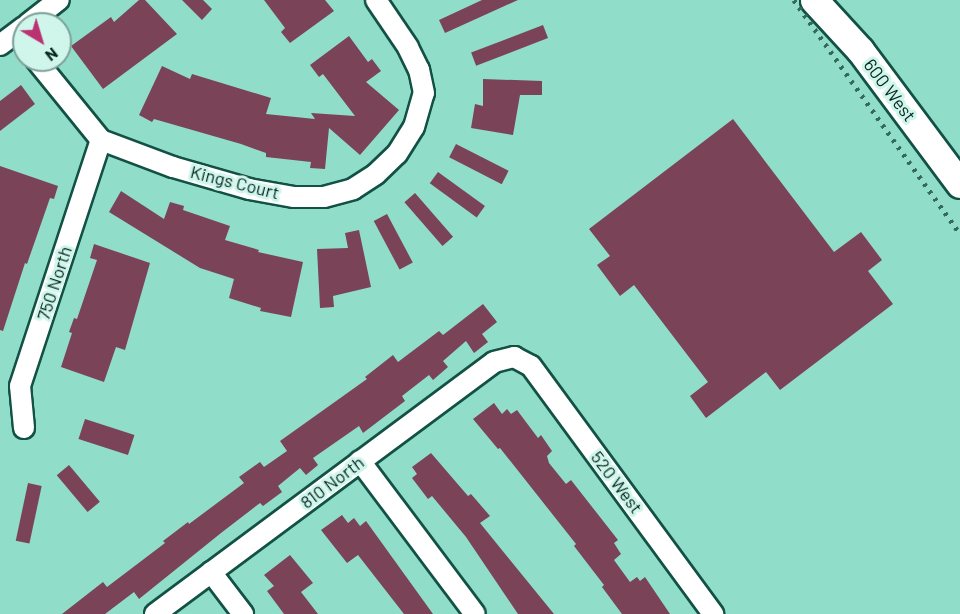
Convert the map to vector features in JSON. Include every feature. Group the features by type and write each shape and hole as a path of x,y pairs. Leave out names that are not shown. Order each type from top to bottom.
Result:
{"main road":[{"name":"600 West","path":"814,0 860,50 960,184"}],"street":[{"path":"46,12 60,0"},
{"name":"Kings Court","path":"101,140 173,166 249,189 294,197 324,197 353,189 376,174 397,154 414,127 424,93 420,70 408,47 376,0"},
{"path":"46,72 101,140"},
{"name":"750 North","path":"24,428 20,386 101,140"},
{"name":"810 North","path":"155,614 494,362 514,357"},
{"name":"520 West","path":"514,357 531,366 712,614"},
{"path":"360,461 475,614"},
{"path":"211,572 243,614"}],"building":[{"path":"139,0 145,0 177,34 103,89 72,45 111,17 114,22"},
{"path":"182,0 203,0 212,9 202,20"},
{"path":"264,0 325,0 334,11 290,43 281,32 285,28"},
{"path":"482,0 518,0 445,33 439,20"},
{"path":"543,25 548,38 476,66 471,53"},
{"path":"349,36 368,62 372,59 381,71 366,82 399,110 360,155 329,128 325,169 310,168 311,162 266,157 266,153 241,144 154,119 152,122 139,115 162,66 190,79 192,74 271,98 266,114 315,119 311,113 355,116 323,74 319,77 310,65"},
{"path":"483,79 542,81 542,95 520,95 513,135 471,128 475,104 483,106"},
{"path":"21,85 35,104 0,131 0,101"},
{"path":"733,119 834,252 861,232 882,260 868,271 893,304 780,390 766,372 706,418 690,396 708,382 634,285 620,296 597,265 610,256 589,229"},
{"path":"456,144 509,171 502,184 449,157"},
{"path":"0,166 58,186 54,199 50,198 27,264 25,263 3,331 0,330"},
{"path":"438,172 485,206 477,217 430,183"},
{"path":"121,191 164,219 170,202 184,206 183,210 230,226 225,240 259,250 258,252 303,262 291,317 260,311 261,308 229,298 234,279 200,268 109,212"},
{"path":"415,193 453,237 442,246 404,202"},
{"path":"387,214 413,263 400,270 374,221"},
{"path":"359,230 371,287 333,296 334,307 320,308 317,249 348,248 345,233"},
{"path":"94,244 150,263 125,350 116,347 104,382 61,367 72,333 69,332 74,318 77,319 97,260 90,258"},
{"path":"483,304 497,322 482,334 488,342 474,353 466,341 443,361 448,367 433,380 429,375 402,396 405,401 363,433 359,426 313,458 318,465 306,475 300,468 278,486 282,492 263,506 260,503 139,599 134,592 105,614 62,614 103,582 107,587 165,543 163,541 188,522 189,524 244,483 239,477 260,462 264,467 287,451 280,441 367,379 365,377 393,355 398,362 439,331 443,335"},
{"path":"494,403 502,414 507,409 511,414 517,410 538,438 541,435 552,451 547,456 549,463 566,484 571,480 618,540 614,543 621,554 614,560 630,582 637,577 640,581 645,577 670,614 622,614 602,587 604,585 574,546 576,544 500,448 498,449 473,419"},
{"path":"85,419 134,435 128,455 79,439"},
{"path":"431,453 468,496 471,494 490,516 480,523 554,614 518,614 466,537 432,496 428,499 412,478 417,474 412,467"},
{"path":"69,465 100,502 88,512 57,475"},
{"path":"28,483 42,486 29,544 16,541"},
{"path":"342,515 348,523 354,518 360,526 366,521 433,614 404,614 358,555 347,563 321,530"},
{"path":"290,555 313,583 301,592 318,614 284,614 267,591 274,586 264,575"}],"railway":[{"path":"794,0 960,234"}]}
